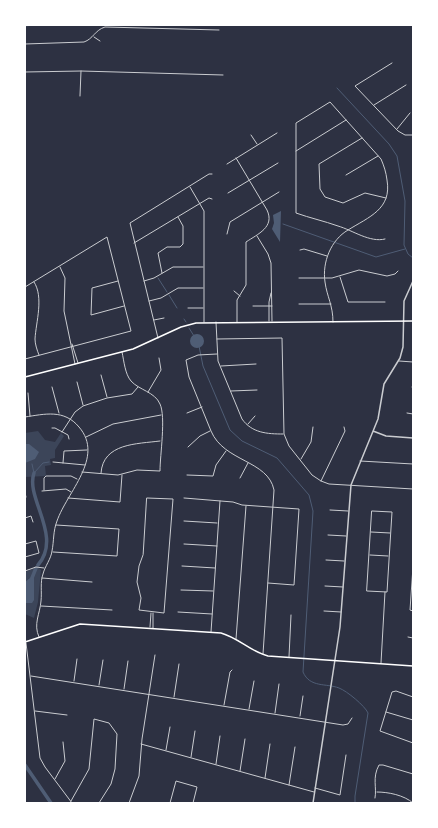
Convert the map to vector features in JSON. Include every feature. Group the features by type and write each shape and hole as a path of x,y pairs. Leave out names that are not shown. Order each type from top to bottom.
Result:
{"main road":[{"path":"25,377 122,352 181,327 204,322 413,321"},
{"path":"26,642 80,624 150,628 221,633 236,638 251,649 263,655 413,666"}],"street":[{"path":"196,25 196,30"},
{"path":"25,44 84,42 90,40 100,29 116,26 157,29 219,30"},
{"path":"94,36 100,41"},
{"path":"392,63 355,86 397,130 403,135 413,135"},
{"path":"25,72 81,71 222,75"},
{"path":"80,96 81,71"},
{"path":"373,105 406,85"},
{"path":"333,322 332,304 325,278 327,256 333,244 348,230 375,213 382,206 388,191 386,174 379,156 330,102 296,123 296,213 348,230 375,239 386,238"},
{"path":"397,130 410,113"},
{"path":"296,151 346,120"},
{"path":"227,164 278,133"},
{"path":"251,135 258,145"},
{"path":"363,138 319,164 321,193 329,200 345,203 367,193 386,198"},
{"path":"346,175 379,156"},
{"path":"236,158 269,214 269,222 265,230 246,242 246,285 237,303 237,322"},
{"path":"228,193 278,163"},
{"path":"158,338 130,223 189,186 212,174"},
{"path":"189,186 204,211 204,322"},
{"path":"227,234 230,222 279,192"},
{"path":"134,243 200,203 209,198 212,199"},
{"path":"162,273 158,253 167,247 180,247 184,244 183,226 178,216"},
{"path":"257,235 270,259 272,322"},
{"path":"25,287 107,237 131,331 25,359"},
{"path":"300,250 304,249 327,256"},
{"path":"60,266 65,278 64,311 78,363"},
{"path":"144,281 173,268 204,267"},
{"path":"299,278 325,278 340,276 356,270 381,276 395,274 398,271"},
{"path":"340,276 348,302 385,302"},
{"path":"118,281 92,288 91,315 124,306"},
{"path":"313,803 341,612 351,485 379,415 384,385 398,361 403,347 404,301 413,281"},
{"path":"34,282 37,290 38,316 35,340 39,355"},
{"path":"148,301 161,298 178,288 204,288"},
{"path":"234,291 240,296"},
{"path":"269,322 271,292"},
{"path":"299,304 332,304"},
{"path":"253,306 272,306"},
{"path":"188,308 204,308"},
{"path":"154,320 164,318"},
{"path":"216,322 217,354 220,366 240,414 248,425 262,433 284,434"},
{"path":"217,339 282,338 284,434 289,446 312,475 321,482 413,489"},
{"path":"72,344 71,347 75,364"},
{"path":"82,472 122,474 137,470 160,471 160,403 138,387 127,375 122,352"},
{"path":"217,354 198,355 186,360 189,377 202,407 210,431 215,440 226,451 262,471 270,479 274,490 263,655"},
{"path":"148,393 160,370 159,358"},
{"path":"398,361 413,362"},
{"path":"220,366 256,364"},
{"path":"101,375 107,398"},
{"path":"77,382 83,406"},
{"path":"52,387 59,414"},
{"path":"62,432 70,419 83,406 107,398 132,394 138,387"},
{"path":"230,392 257,390"},
{"path":"28,394 30,416"},
{"path":"187,413 202,407"},
{"path":"25,417 47,413 59,414 70,419 78,426 85,437 88,450 82,472 55,525 52,552 42,578 40,606 36,623 39,637"},
{"path":"407,413 413,414"},
{"path":"85,437 113,424 161,415"},
{"path":"248,425 255,416"},
{"path":"300,460 304,456 311,442 313,427"},
{"path":"321,482 345,431 344,427"},
{"path":"52,428 62,432 69,438"},
{"path":"188,447 200,436 210,431"},
{"path":"373,431 386,436 413,438"},
{"path":"101,473 104,460 113,450 121,447 161,441"},
{"path":"63,463 63,451 88,450"},
{"path":"187,474 213,476 216,465 226,451"},
{"path":"360,461 413,464"},
{"path":"53,462 77,463 85,465"},
{"path":"240,478 248,463"},
{"path":"68,498 120,502 122,474"},
{"path":"71,492 66,489 43,490 44,478 46,476 71,476 78,479"},
{"path":"25,493 26,497"},
{"path":"147,498 173,499 165,611 164,613 151,612 139,610 140,598 137,582 139,566 143,555 147,498"},
{"path":"184,498 233,502 246,506 298,509 294,585 268,583"},
{"path":"211,632 220,501"},
{"path":"236,638 246,506"},
{"path":"330,510 348,510"},
{"path":"381,664 385,592 387,592 392,512 372,510 367,591 385,592"},
{"path":"25,518 32,516 33,522"},
{"path":"184,521 218,524"},
{"path":"52,552 117,556 119,529 55,525"},
{"path":"371,532 391,533"},
{"path":"328,535 346,536"},
{"path":"25,544 36,541 39,553 25,557"},
{"path":"184,544 217,546"},
{"path":"369,555 390,556"},
{"path":"326,560 345,562"},
{"path":"182,566 215,568"},
{"path":"25,571 36,567 45,568"},
{"path":"413,567 410,610 413,611"},
{"path":"42,578 92,582"},
{"path":"325,586 343,587"},
{"path":"181,590 214,592"},
{"path":"40,606 112,610"},
{"path":"324,611 341,612"},
{"path":"150,628 151,612"},
{"path":"153,612 153,629"},
{"path":"178,612 212,614"},
{"path":"289,658 291,615"},
{"path":"408,637 413,638"},
{"path":"26,642 29,655 40,758 71,802 88,769 94,719 109,722 117,734 114,775 99,803"},
{"path":"129,803 140,776 141,744 155,655"},
{"path":"74,682 77,659"},
{"path":"99,686 102,660"},
{"path":"124,690 128,661"},
{"path":"174,697 179,664"},
{"path":"224,705 230,672 232,670"},
{"path":"31,676 325,721 348,724 352,718"},
{"path":"249,709 254,681"},
{"path":"274,713 279,684"},
{"path":"413,697 396,691 392,692 380,733 413,743"},
{"path":"300,717 303,696"},
{"path":"35,711 67,715"},
{"path":"386,711 413,720"},
{"path":"166,750 170,726"},
{"path":"191,758 195,731"},
{"path":"216,765 220,736"},
{"path":"240,772 245,739"},
{"path":"54,779 65,761 63,742"},
{"path":"141,744 314,792"},
{"path":"265,779 270,744"},
{"path":"289,786 295,748"},
{"path":"315,788 340,795 346,754"},
{"path":"375,798 376,792 374,785 379,765 413,774"},
{"path":"170,803 176,781 198,787 193,803"},
{"path":"376,792 393,794 407,798 413,803"}],"shaded area":[{"path":"281,211 280,242 272,229 274,223 273,215"},
{"path":"194,334 200,334 204,338 204,344 200,348 194,348 190,344 190,338"},
{"path":"38,431 45,440 55,442 61,433 64,436 55,450 55,458 50,459 51,465 45,466 46,476 25,477 25,433"},
{"path":"25,444 29,444 39,452 35,459 25,463"},
{"path":"39,568 41,570 38,602 34,618 25,614 25,572"},
{"path":"34,575 34,600 32,603 25,603 25,582"}],"waterway":[{"path":"25,26 34,25"},
{"path":"337,88 389,144 397,156 405,201 404,245 408,254 413,258"},
{"path":"283,224 376,257 405,249"},
{"path":"158,278 167,292"},
{"path":"169,295 177,308"},
{"path":"189,328 194,336"},
{"path":"199,346 203,366 230,430 242,441 277,458 309,495 313,511 303,672 306,677 314,683 339,688 346,692 360,703 368,713 355,803"},
{"path":"34,473 43,463 49,462"},
{"path":"32,464 34,473"},
{"path":"34,473 34,494 42,518 47,542 45,554 38,565"},
{"path":"32,578 36,568"},
{"path":"25,765 51,803"}]}
